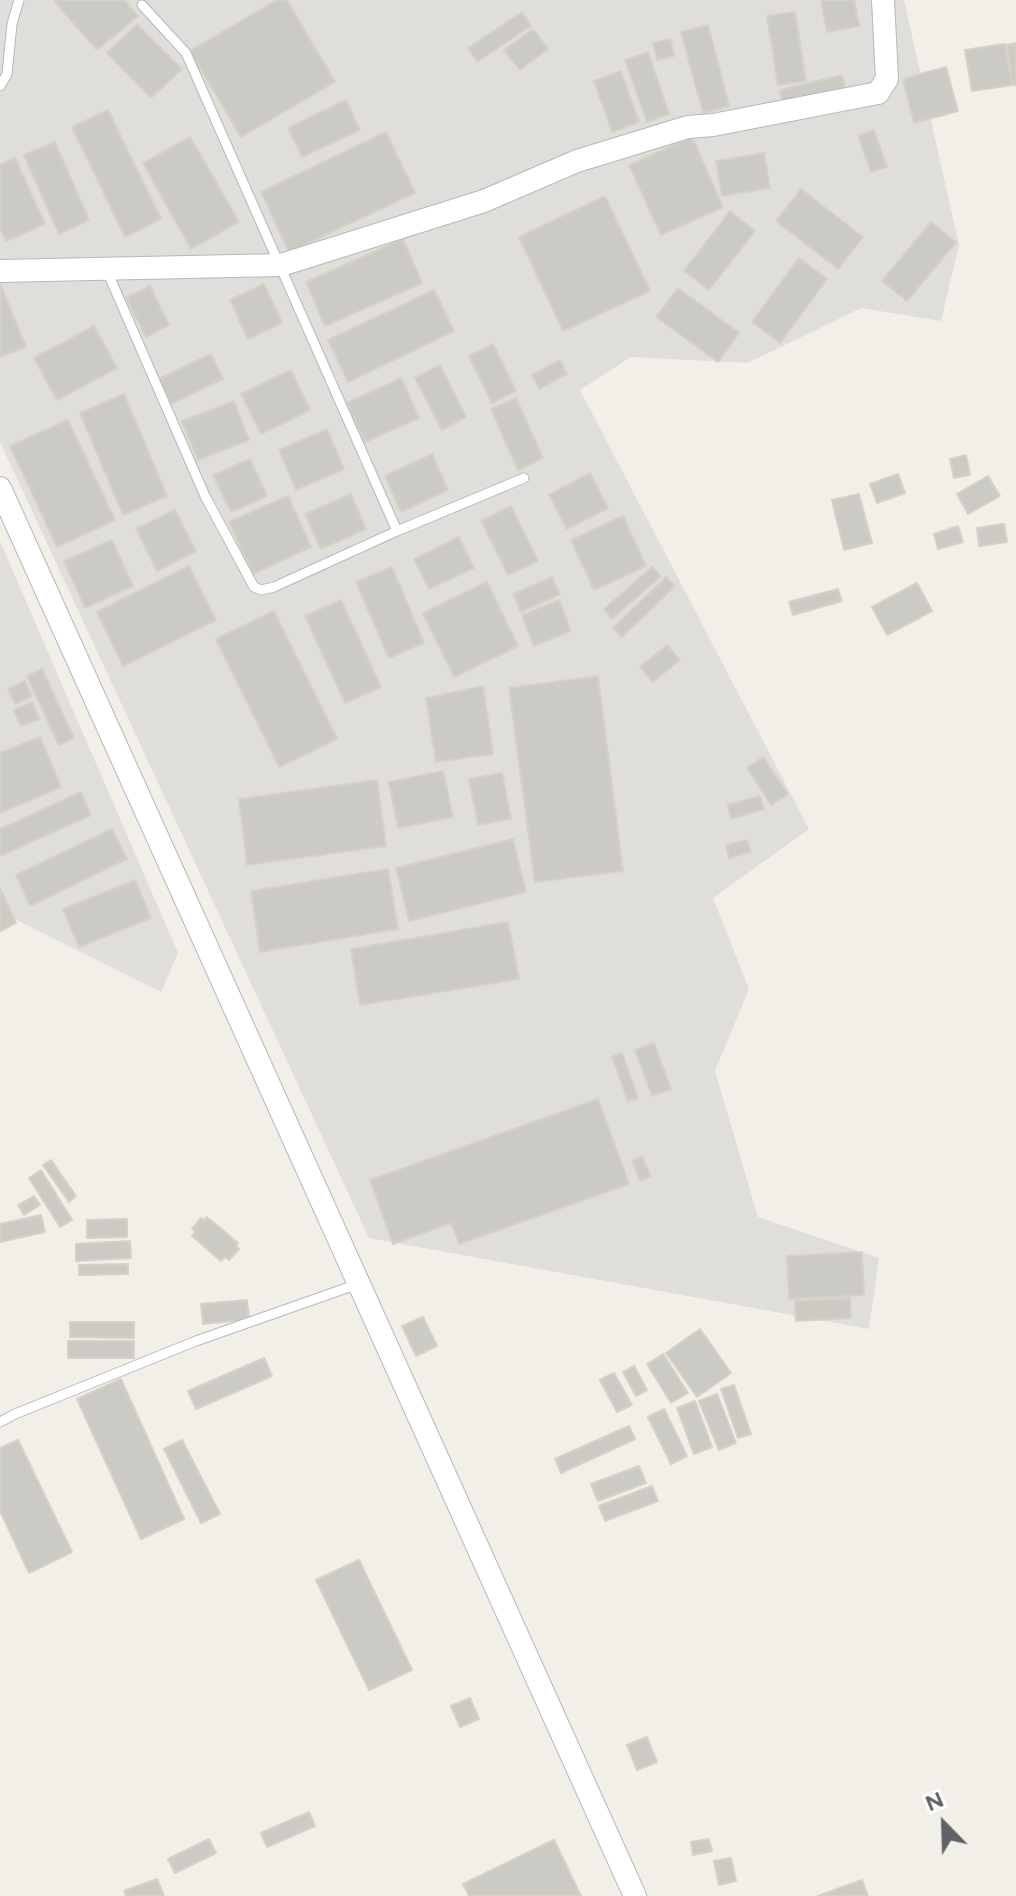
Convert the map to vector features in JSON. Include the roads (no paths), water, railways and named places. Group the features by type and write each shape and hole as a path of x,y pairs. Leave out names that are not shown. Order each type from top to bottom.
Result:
{"street":[{"path":"0,271 281,265 484,201 577,161 688,127 713,125 878,93 887,79 883,0"},
{"path":"0,488 635,1896"}],"lane":[{"path":"0,86 7,74 12,24 19,0"},
{"path":"142,5 186,53 397,531"},
{"path":"105,268 205,496 254,587 261,590 274,587 524,478"},
{"path":"0,1422 196,1341 359,1284"}]}
